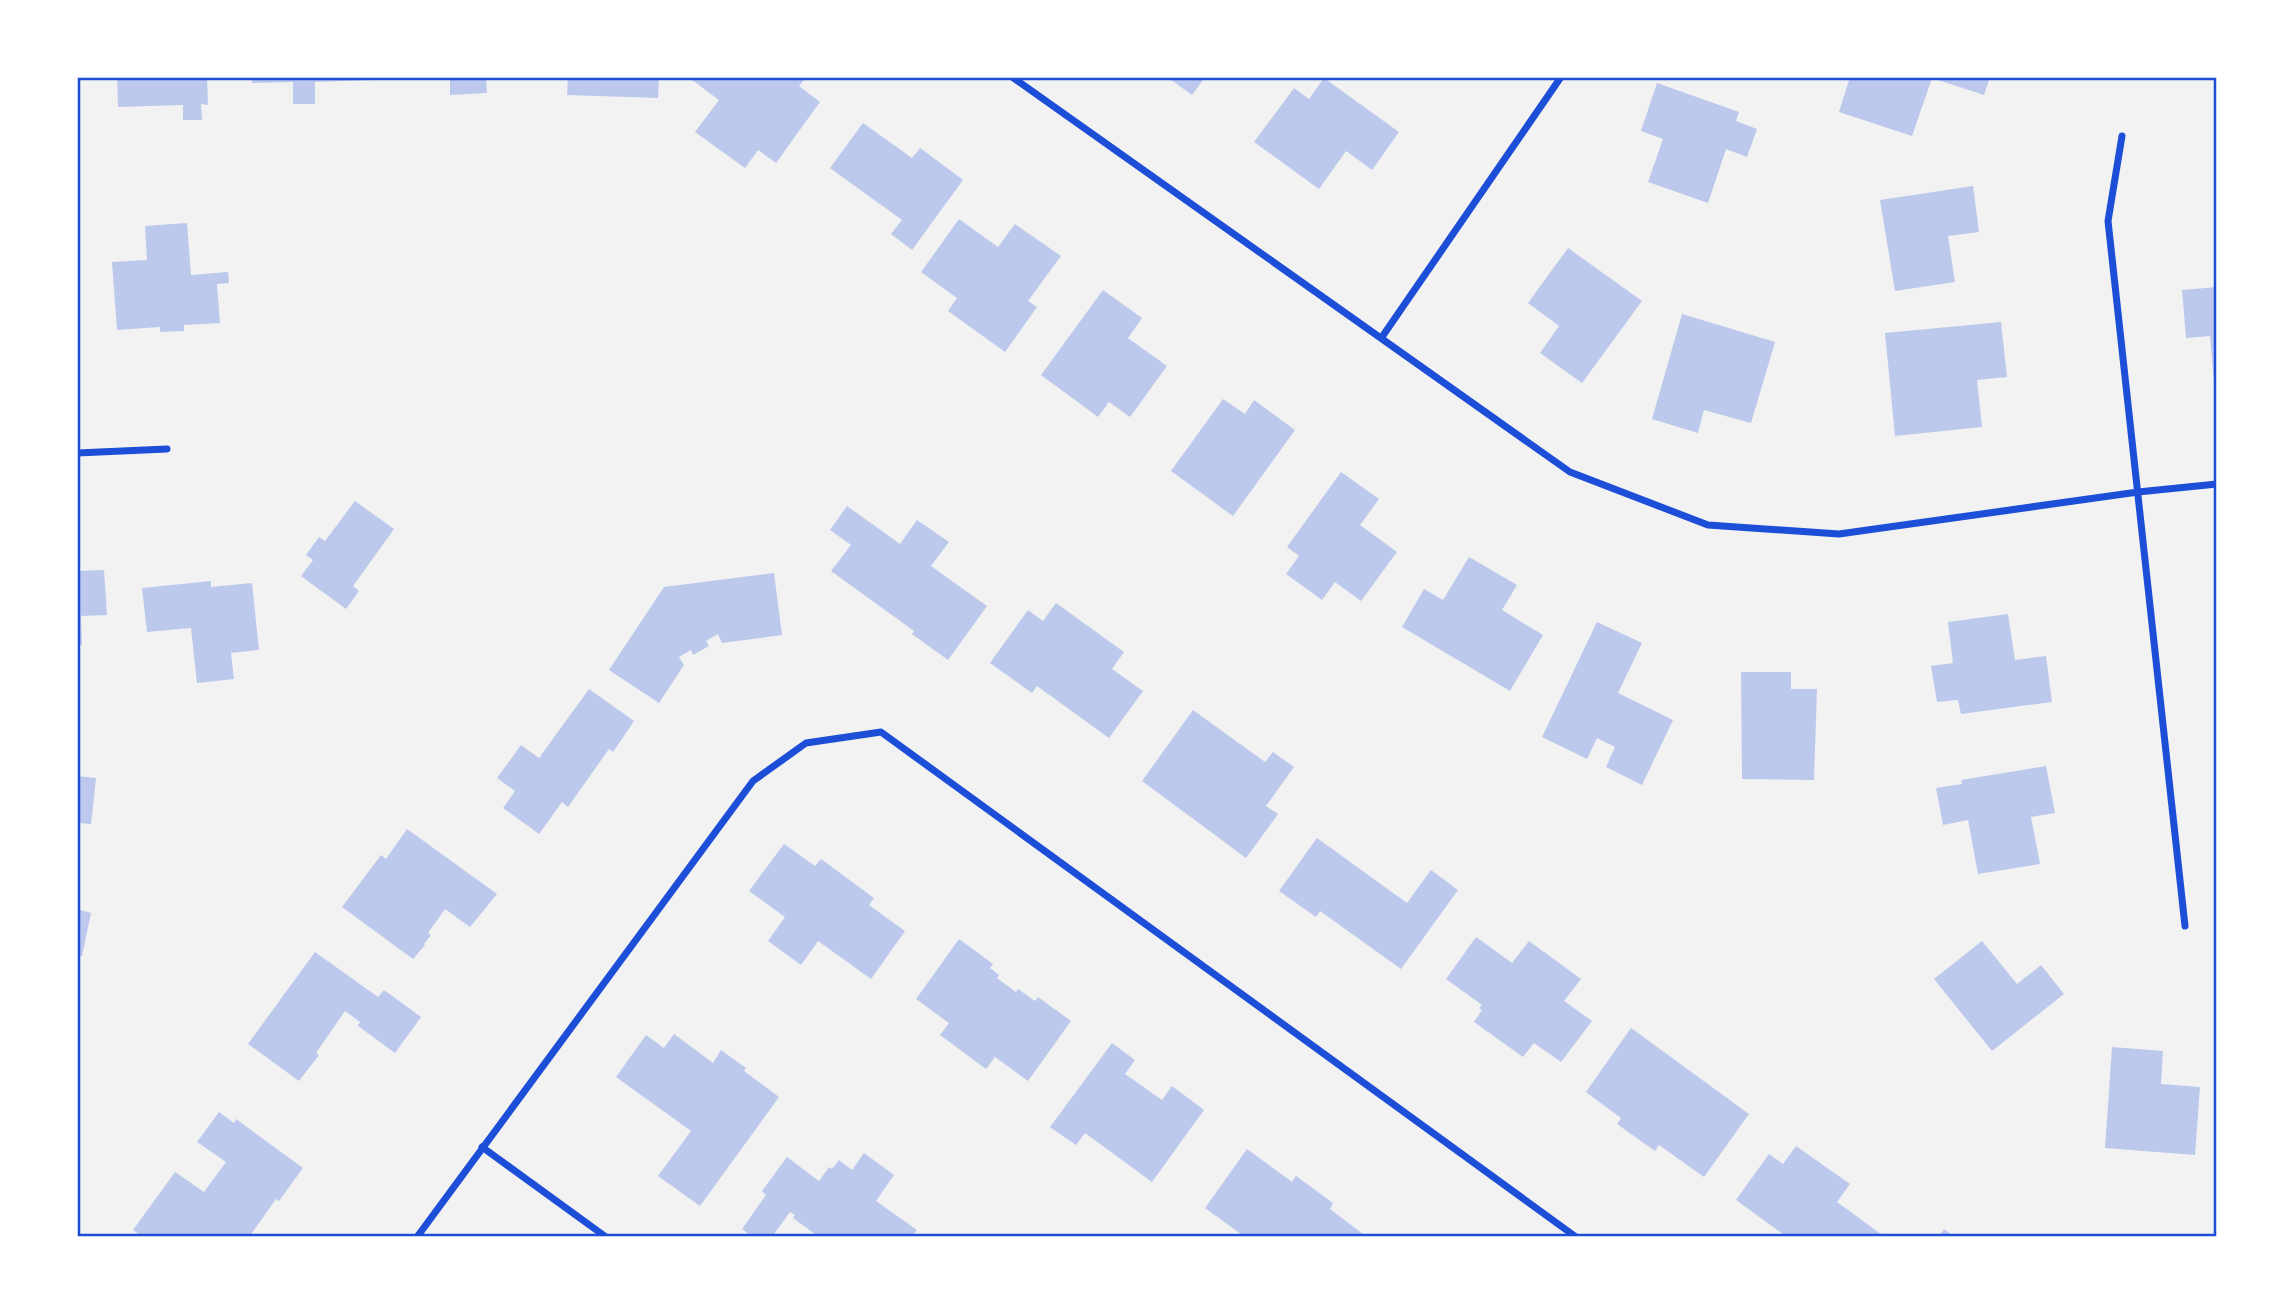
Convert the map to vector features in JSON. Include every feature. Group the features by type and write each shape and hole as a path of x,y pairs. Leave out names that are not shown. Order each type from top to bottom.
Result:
{"street":[{"path":"1012,77 1570,472 1708,525 1839,534 2138,492 2217,484"},
{"path":"1382,338 1561,77"},
{"path":"2123,136 2108,221 2185,926"},
{"path":"77,453 167,449"},
{"path":"417,1237 753,781 806,743 881,732 1576,1237"},
{"path":"482,1147 606,1237"}],"building":[{"path":"117,77 207,77 208,105 201,104 202,120 183,120 183,105 118,107"},
{"path":"252,77 372,77 372,80 315,82 315,104 293,104 293,82 252,83"},
{"path":"450,77 486,77 487,93 450,95"},
{"path":"568,77 659,77 658,98 567,95"},
{"path":"688,77 802,77 805,79 799,86 820,102 776,163 758,150 745,168 695,132 719,100"},
{"path":"1167,77 1205,77 1192,95"},
{"path":"1850,77 1990,77 1984,95 1932,78 1912,136 1839,112"},
{"path":"1324,78 1399,132 1372,170 1346,151 1319,189 1254,142 1294,88 1309,99"},
{"path":"1657,83 1739,112 1736,121 1757,129 1747,157 1726,149 1708,203 1648,182 1663,139 1641,131"},
{"path":"863,123 912,158 920,148 963,180 912,250 891,234 902,220 830,168"},
{"path":"1973,186 1979,232 1948,236 1955,282 1895,291 1880,200"},
{"path":"959,219 998,247 1015,224 1061,256 1028,301 1037,307 1005,352 948,311 957,298 921,272"},
{"path":"187,223 191,275 228,272 229,283 217,284 220,323 184,325 184,331 160,332 160,327 117,330 112,262 147,260 145,226"},
{"path":"1568,248 1642,301 1582,383 1540,353 1559,326 1528,303"},
{"path":"2217,287 2217,383 2214,383 2210,336 2186,338 2182,290"},
{"path":"1103,290 1142,318 1128,338 1167,366 1130,417 1109,402 1098,417 1041,375"},
{"path":"1682,314 1775,342 1751,423 1704,410 1698,433 1652,419"},
{"path":"2001,322 2007,377 1977,380 1982,427 1895,436 1885,333"},
{"path":"1223,399 1245,414 1254,400 1295,430 1233,516 1171,471"},
{"path":"1341,472 1379,499 1360,525 1397,552 1361,601 1335,582 1322,600 1286,574 1299,556 1287,547"},
{"path":"355,501 394,529 353,586 359,591 346,609 301,576 313,560 306,555 319,537 325,541"},
{"path":"847,506 900,544 917,520 949,542 931,566 987,606 948,660 912,634 914,631 831,571 851,545 830,530"},
{"path":"1469,557 1517,585 1502,610 1543,635 1510,691 1402,627 1424,589 1443,600"},
{"path":"104,570 107,615 81,616 82,645 77,645 77,571"},
{"path":"774,573 782,635 722,643 718,634 706,641 709,646 693,655 691,650 679,657 684,665 659,703 609,670 664,587"},
{"path":"211,581 211,587 252,583 259,650 231,653 234,679 197,683 191,628 147,632 142,588"},
{"path":"1056,603 1124,652 1112,669 1143,691 1109,738 1037,686 1032,693 990,663 1028,610 1043,621"},
{"path":"2008,614 2015,660 2046,656 2052,702 1961,714 1958,700 1937,702 1931,666 1953,663 1948,622"},
{"path":"1597,622 1642,643 1618,693 1673,720 1642,785 1606,767 1615,747 1597,738 1587,759 1542,737"},
{"path":"1741,672 1791,672 1791,689 1817,689 1814,780 1742,779"},
{"path":"589,689 634,721 613,752 609,749 568,807 562,802 539,834 503,808 515,791 497,778 521,745 539,758"},
{"path":"1193,710 1265,762 1273,752 1294,767 1266,806 1278,814 1246,858 1142,781"},
{"path":"2046,766 2055,813 2031,817 2040,864 1978,874 1968,820 1943,825 1936,788 1962,784 1961,780"},
{"path":"77,776 96,778 91,824 77,823"},
{"path":"407,829 497,894 470,927 445,909 428,933 431,935 425,945 413,959 342,907 381,855 386,859"},
{"path":"1317,838 1407,903 1431,870 1458,890 1401,969 1320,911 1316,917 1279,891"},
{"path":"784,844 815,866 821,859 874,898 869,905 905,931 871,979 818,941 801,965 768,941 785,917 749,891"},
{"path":"77,909 91,913 82,956 77,955"},
{"path":"1476,937 1512,963 1529,941 1581,979 1564,1001 1592,1021 1561,1062 1534,1043 1523,1057 1474,1022 1482,1010 1479,1008 1482,1005 1446,979"},
{"path":"959,939 993,964 990,968 999,975 997,978 1016,992 1018,989 1035,1001 1038,997 1071,1021 1028,1081 995,1057 986,1069 940,1035 949,1023 916,999"},
{"path":"1982,941 2017,984 2041,965 2064,994 1992,1051 1934,979"},
{"path":"315,952 378,997 384,990 421,1017 395,1053 358,1026 360,1022 345,1011 316,1053 319,1055 299,1081 248,1044"},
{"path":"1631,1028 1749,1114 1704,1177 1659,1145 1655,1151 1617,1124 1621,1118 1586,1092"},
{"path":"674,1034 713,1063 721,1050 779,1097 700,1206 658,1176 691,1131 616,1077 646,1035 664,1048"},
{"path":"1112,1043 1135,1060 1125,1074 1162,1100 1172,1086 1204,1110 1152,1182 1085,1133 1076,1145 1050,1127"},
{"path":"2112,1047 2163,1051 2161,1084 2200,1087 2195,1155 2105,1148"},
{"path":"219,1112 234,1123 236,1119 303,1168 279,1201 276,1199 249,1237 143,1237 133,1230 175,1172 204,1192 226,1162 197,1142"},
{"path":"1796,1146 1850,1184 1837,1202 1885,1237 1787,1237 1736,1200 1769,1154 1783,1164"},
{"path":"1247,1149 1292,1182 1296,1176 1333,1203 1330,1209 1367,1237 1245,1237 1205,1208"},
{"path":"864,1153 894,1175 876,1201 917,1230 911,1237 819,1237 793,1218 795,1215 790,1212 772,1237 753,1237 742,1229 766,1195 762,1191 787,1157 819,1181 829,1167 832,1169 839,1160 852,1170"},
{"path":"1944,1229 1955,1237 1939,1237"}]}
